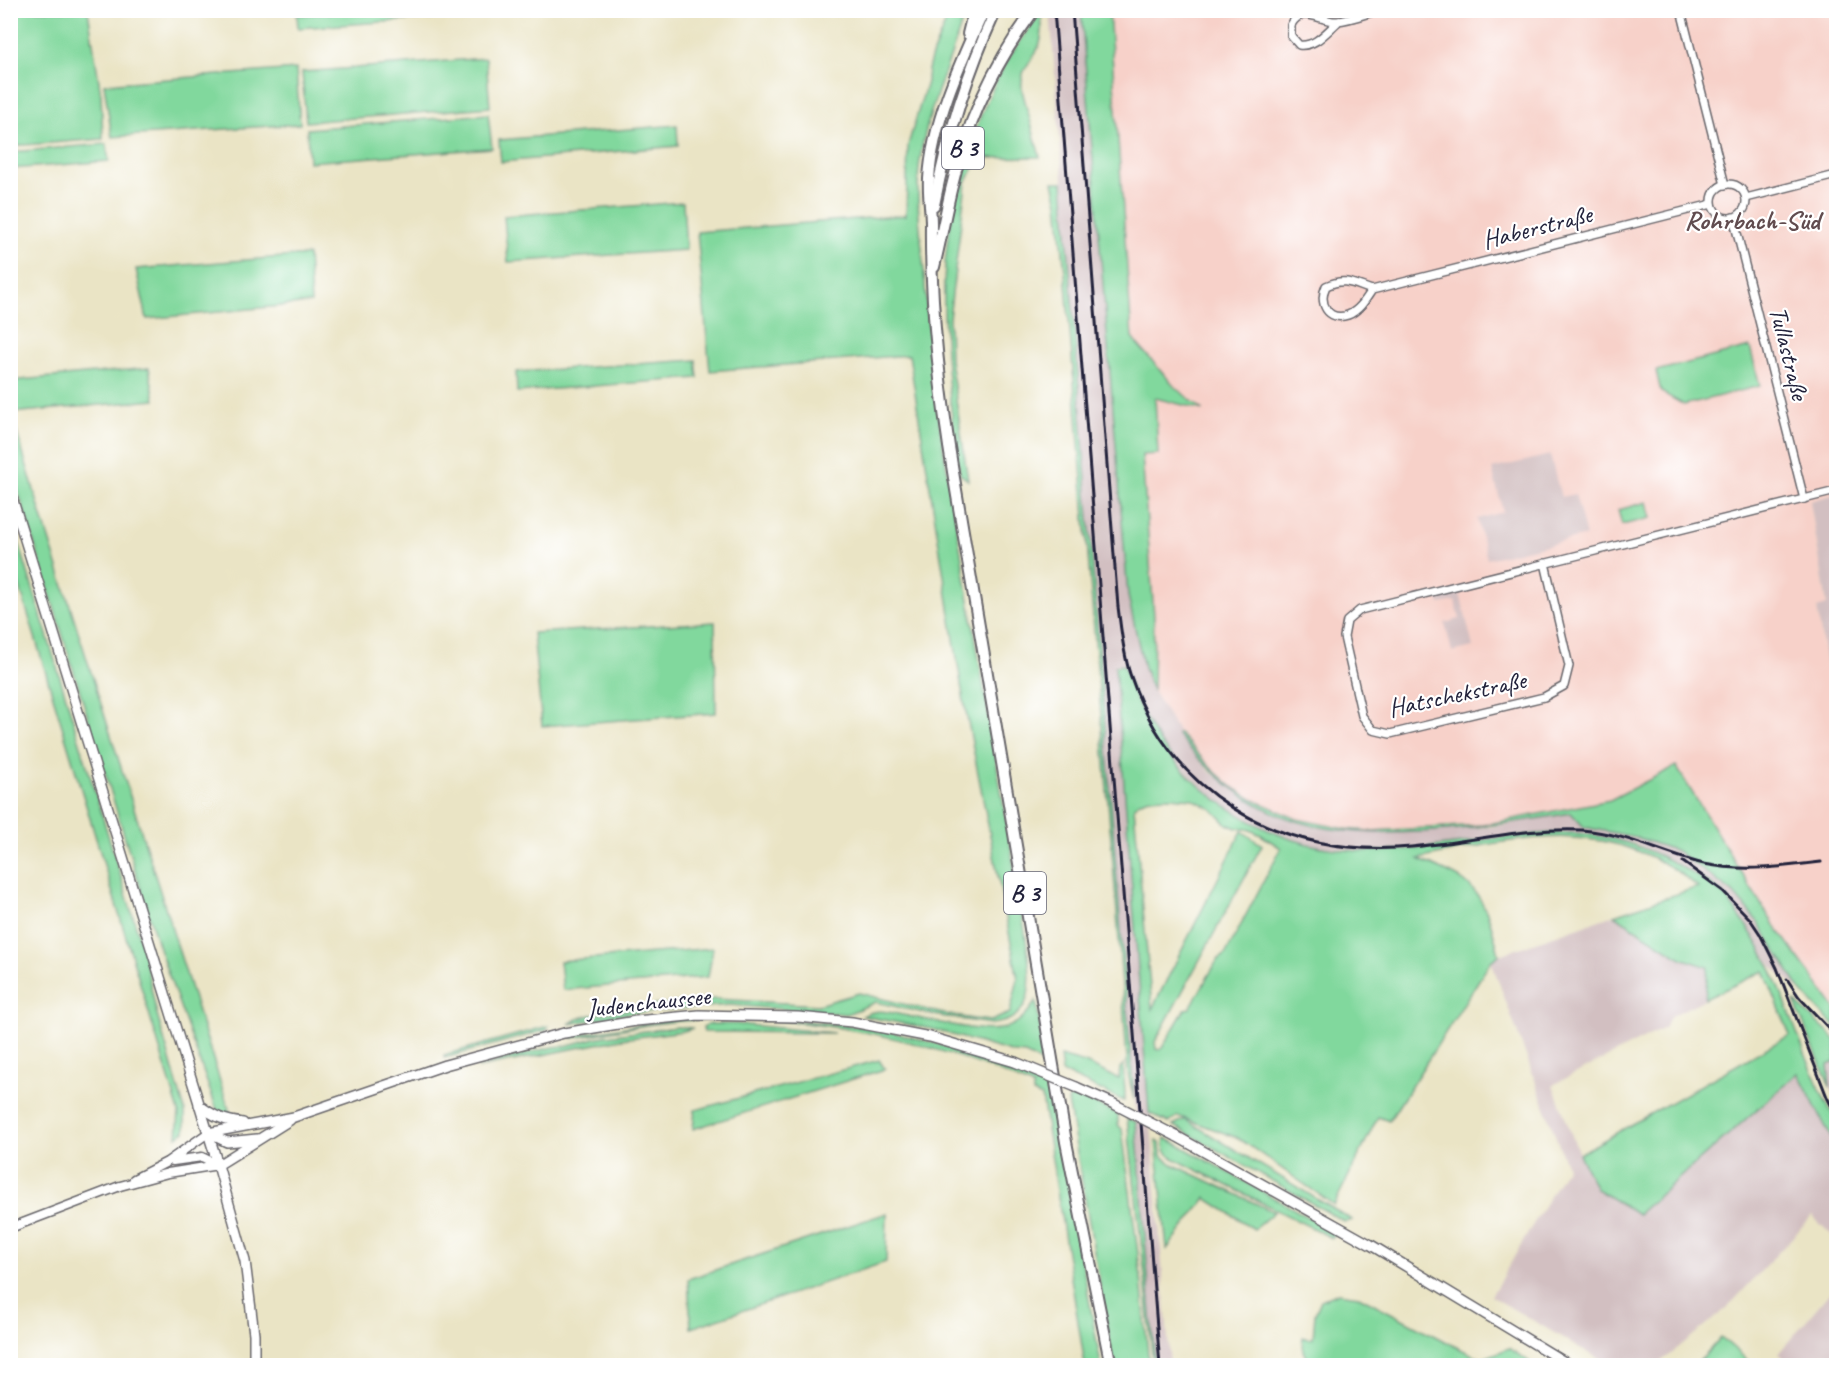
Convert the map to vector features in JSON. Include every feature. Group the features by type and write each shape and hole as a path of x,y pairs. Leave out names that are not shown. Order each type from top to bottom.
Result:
{"main road":[{"name":"B 3","path":"962,61 974,10"},
{"name":"B 3","path":"984,10 962,61 941,121 934,150 929,178 930,282 944,416 954,478 1066,1142 1111,1365"},
{"name":"B 3","path":"931,223 946,151 961,97 971,67 996,10"},
{"name":"B 3","path":"930,282 951,189 971,125 999,61 1034,10"},
{"path":"10,491 218,1165 244,1261 254,1334 254,1365"},
{"name":"Judenchaussee","path":"208,1132 294,1117 445,1065 564,1033 636,1021 699,1015 798,1017 852,1022 930,1037 1015,1062 1112,1103 1176,1136 1371,1245 1571,1365"},
{"path":"199,1105 213,1116 228,1122 256,1124"},
{"name":"Judenchaussee","path":"218,1165 294,1117"},
{"path":"208,1132 227,1142 260,1139"}],"street":[{"path":"1339,21 1314,44 1299,45 1291,36 1291,25 1299,16 1306,14 1329,21 1339,21 1379,10"},
{"path":"1681,10 1725,184"},
{"path":"1746,198 1836,175"},
{"path":"1725,184 1738,186 1746,198 1743,211 1733,217 1721,216 1712,204 1715,191 1725,184"},
{"name":"Haberstraße","path":"1372,290 1712,204"},
{"name":"Tullastraße","path":"1733,217 1803,499"},
{"path":"1345,280 1372,290 1359,307 1347,315 1335,315 1323,304 1322,295 1326,286 1335,282 1345,280"},
{"name":"Hatschekstraße","path":"1545,563 1569,666 1564,686 1544,697 1390,734 1373,730 1362,716 1344,637 1347,621 1360,610 1545,563 1836,491"},
{"path":"120,1186 167,1162 208,1132"},
{"path":"167,1162 202,1157 218,1165"},
{"path":"10,1228 120,1186 168,1173 218,1165"}],"shaded area":[{"path":"1050,11 1081,11 1128,596 1144,668 1153,691 1179,733 1177,735 1210,772 1251,801 1296,822 1321,828 1371,833 1442,830 1491,827 1572,813 1584,827 1635,837 1677,851 1733,893 1758,922 1801,991 1772,967 1748,928 1722,894 1673,861 1636,844 1604,837 1556,833 1420,849 1370,851 1316,846 1265,829 1218,802 1179,765 1161,744 1147,722 1124,665 1115,666 1170,1365 1155,1365"},
{"name":"Rohrbach-Süd","path":"1109,11 1836,11 1836,494 1810,501 1827,606 1817,608 1836,726 1836,1009 1773,923 1676,766 1610,800 1483,825 1370,831 1346,829 1297,819 1252,799 1231,786 1212,769 1179,733 1153,691 1154,616 1142,455 1158,453 1155,398 1202,409 1176,388 1132,338"},
{"path":"1550,455 1561,497 1575,494 1586,536 1487,559 1477,519 1503,512 1492,469"},
{"path":"1836,494 1836,726 1817,608 1827,605 1810,501"},
{"path":"1460,593 1473,647 1452,652 1445,623 1460,619 1455,601 1440,604 1438,598"},
{"path":"1614,915 1680,958 1708,967 1705,999 1671,1016 1664,1028 1553,1085 1579,1154 1638,1214 1798,1073 1836,1147 1836,1239 1812,1216 1727,1308 1657,1365 1609,1365 1491,1296 1567,1167 1491,961 1499,955"},
{"path":"1836,1062 1836,1098 1830,1087 1828,1065"},
{"path":"1836,1285 1836,1365 1793,1365 1778,1354"}],"green space":[{"path":"11,10 88,11 101,95 103,139 11,146"},
{"path":"482,10 483,15 298,28 297,15 361,11"},
{"path":"950,11 965,11 923,141 918,185 919,223 930,347 941,434 1029,961 1029,990 1026,1002 1019,1013 1008,1020 991,1024 933,1015 876,1002 847,1014 730,1005 632,1013 569,1024 591,1015 658,1005 715,999 818,1005 859,993 973,1019 991,1021 1010,1013 1018,979 963,696 909,355 710,371 697,232 906,215 908,145 927,82 929,65"},
{"path":"1081,11 1109,11 1132,338 1176,388 1203,410 1155,398 1158,454 1142,455 1154,616 1153,691 1144,668 1128,596"},
{"path":"1041,13 1040,42 1036,53 1024,70 1022,82 1022,90 1040,157 979,158 966,183 949,318 950,359 968,480 960,474 946,355 944,283 949,228 962,171 992,89 1009,58"},
{"path":"486,58 490,107 306,122 302,72"},
{"path":"296,69 300,124 112,137 104,84"},
{"path":"488,114 492,148 309,162 307,129"},
{"path":"677,125 678,146 501,162 499,140"},
{"path":"106,144 109,161 11,169 11,152"},
{"path":"1053,182 1063,182 1134,1099 1128,1074 1066,283 1058,203"},
{"path":"683,202 686,250 508,262 504,216"},
{"path":"308,255 311,303 147,319 136,269"},
{"path":"1750,347 1760,386 1684,405 1661,392 1656,371"},
{"path":"696,360 698,378 517,392 516,372"},
{"path":"149,368 155,400 11,413 232,1119 217,1110 159,948 11,468 10,381"},
{"path":"1647,502 1651,518 1622,525 1618,510"},
{"path":"11,517 142,946 157,1015 185,1111 185,1131 177,1137 179,1112 11,558"},
{"path":"715,622 716,713 542,726 533,633"},
{"path":"1124,665 1129,683 1144,716 1164,748 1189,776 1217,800 1251,822 1287,838 1325,848 1371,851 1424,848 1502,837 1573,833 1626,842 1674,863 1712,885 1723,894 1746,926 1772,971 1824,1099 1835,1119 1836,1147 1798,1073 1638,1214 1596,1189 1579,1154 1790,1035 1764,971 1705,999 1708,967 1681,958 1614,915 1698,887 1666,864 1632,849 1598,840 1564,837 1492,844 1419,859 1454,875 1473,889 1488,916 1499,955 1491,961 1389,1121 1378,1117 1334,1205 1238,1138 1178,1116 1169,1123 1149,1113 1115,666","holes":["1150,798 1193,799 1212,809 1227,824 1236,828 1246,828 1281,848 1225,955 1218,959 1190,1008 1185,1009 1159,1050 1156,1049 1155,1042 1262,845 1242,831 1152,1009 1134,807 1137,803"]},
{"path":"1179,733 1212,769 1231,786 1252,799 1297,819 1346,829 1370,831 1483,825 1610,800 1676,766 1773,923 1836,1009 1836,1028 1801,991 1758,922 1733,893 1677,851 1635,837 1584,827 1571,813 1495,825 1418,832 1345,831 1313,826 1284,817 1256,804 1229,786 1203,763 1177,734"},
{"path":"713,948 708,977 563,990 560,961"},
{"path":"1036,1001 1047,1065 1025,1054 1014,1053 932,1029 863,1016 878,1011 888,1012 955,1026 995,1030 1019,1021"},
{"path":"1794,1001 1836,1040 1836,1062 1828,1065 1830,1087"},
{"path":"756,1017 822,1022 881,1030 939,1045 1015,1069 1015,1071 1050,1085 1101,1365 1085,1365 1042,1097 1033,1093 1033,1087 953,1055 911,1043 868,1033 782,1021 738,1019 680,1021 573,1038 569,1036 680,1018"},
{"path":"709,1024 736,1024 834,1033 704,1032 703,1027"},
{"path":"548,1026 547,1030 444,1058 444,1055"},
{"path":"677,1027 693,1028 621,1039 478,1068 504,1059 599,1037"},
{"path":"1060,1056 1085,1063 1119,1079 1120,1068 1124,1064 1124,1101 1062,1072"},
{"path":"879,1060 885,1069 693,1129 695,1110"},
{"path":"1073,1094 1118,1114 1118,1125 1122,1129 1141,1277 1149,1365 1116,1365 1112,1354 1068,1101"},
{"path":"1127,1118 1136,1122 1155,1365 1153,1365"},
{"path":"1183,1120 1352,1220 1345,1222 1173,1125"},
{"path":"1165,1138 1335,1232 1332,1238 1171,1157 1165,1149"},
{"path":"1156,1141 1160,1143 1161,1155 1172,1164 1274,1212 1254,1229 1206,1198 1167,1249"},
{"path":"887,1213 886,1262 691,1328 688,1279"},
{"path":"1338,1293 1359,1296 1482,1359 1509,1348 1530,1362 1526,1366 1315,1365 1305,1353 1303,1337 1313,1338 1315,1314 1321,1300"},
{"path":"1721,1337 1753,1365 1696,1365"}],"railway":[{"path":"1054,10 1160,1366"},
{"path":"1072,10 1121,632 1130,674 1148,716 1171,752 1200,783 1233,808 1269,827 1309,840 1352,847 1397,848 1536,831 1582,830 1629,839 1704,864 1733,868 1792,866 1821,862"},
{"path":"1683,862 1723,891 1750,919 1760,934 1777,968 1836,1115"},
{"path":"1787,979 1799,997 1836,1036"}],"district":[{"name":"Rohrbach-Süd","path":"1752,220"}]}
